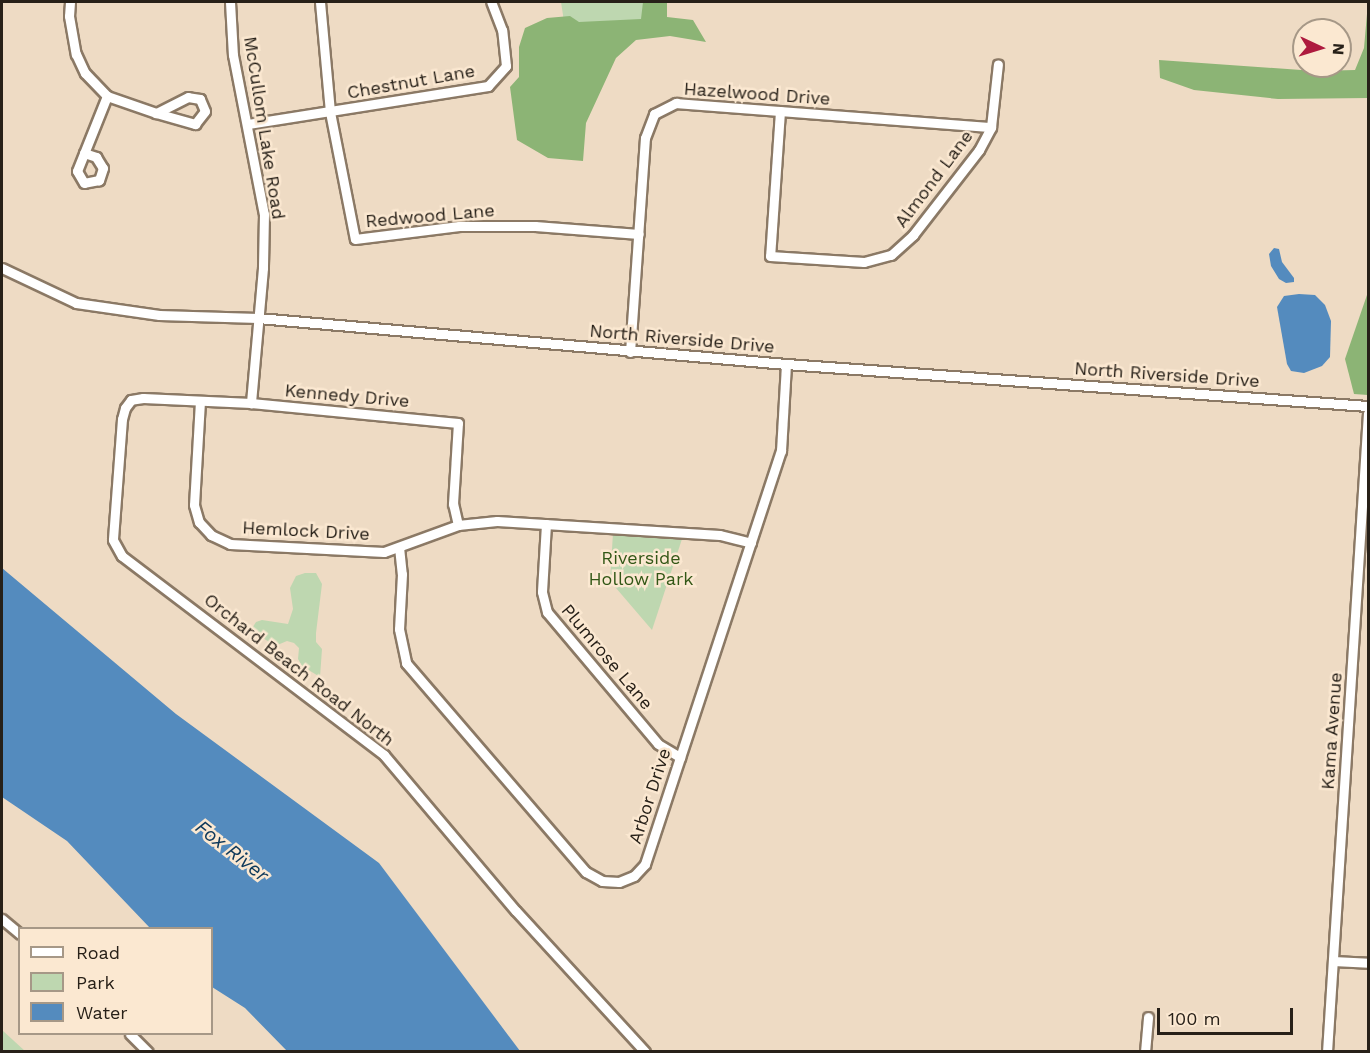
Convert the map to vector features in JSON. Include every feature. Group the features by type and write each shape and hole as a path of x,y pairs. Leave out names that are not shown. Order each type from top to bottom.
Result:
{"street":[{"path":"70,2 69,16 76,54 85,73 107,96 156,113 195,124 205,111 200,99 188,97 156,113"},
{"name":"McCullom Lake Road","path":"230,2 233,55 264,214 251,403"},
{"name":"Redwood Lane","path":"320,2 330,112 355,239 459,226 535,226 639,234"},
{"name":"Chestnut Lane","path":"248,124 488,86 506,66 502,30 491,2"},
{"name":"Almond Lane","path":"780,111 770,256 864,262 891,255 913,236 979,150 992,127 998,64"},
{"path":"84,153 107,96"},
{"name":"Hazelwood Drive","path":"630,352 645,138 654,114 676,103 992,127"},
{"name":"North Riverside Drive","path":"2,268 76,303 159,315 258,318 630,352 1368,406"},
{"name":"Arbor Drive","path":"399,547 402,574 399,629 406,663 586,872 602,881 619,882 634,876 645,864 781,451 786,364"},
{"name":"Kennedy Drive","path":"131,400 143,398 251,403 458,423 453,504 458,525"},
{"name":"Orchard Beach Road North","path":"131,400 122,419 113,540 122,556 384,755 516,911 645,1052"},
{"name":"Hemlock Drive","path":"200,401 194,505 199,522 211,535 230,544 384,552 458,525 497,521 720,535 751,543"},
{"name":"Kama Avenue","path":"1327,1052 1368,413"},
{"name":"Plumrose Lane","path":"546,524 542,592 547,612 658,744 680,757"},
{"path":"2,919 18,932"},
{"path":"1333,961 1368,963"},
{"path":"1145,1052 1148,1017"},
{"path":"131,1035 148,1052"}],"green space":[{"path":"561,2 647,2 645,35 565,28"},
{"path":"643,2 667,2 667,17 693,20 706,42 670,36 636,40 616,58 586,123 583,161 548,158 517,140 510,87 519,77 519,47 525,28 547,18 570,16 579,22 641,19"},
{"path":"1368,2 1368,98 1278,99 1194,90 1160,78 1159,60 1292,69 1292,78 1352,78 1352,70 1355,70 1364,48"},
{"path":"1368,292 1368,395 1354,394 1345,359"},
{"name":"Riverside Hollow Park","path":"613,533 682,539 652,630 610,581"},
{"path":"316,573 322,584 316,633 316,642 322,649 320,677 302,666 298,659 299,648 294,643 287,641 275,646 251,630 256,622 262,620 288,624 293,609 290,588 296,576"},
{"path":"2,1030 25,1051 2,1051"}],"water":[{"path":"1274,248 1279,249 1282,262 1294,278 1294,282 1286,283 1279,279 1271,266 1269,254"},
{"path":"1315,295 1325,305 1331,321 1330,357 1322,366 1304,373 1291,371 1287,364 1277,307 1284,296"},
{"name":"Fox River","path":"2,568 176,714 379,863 520,1051 287,1051 245,1008 213,988 213,927 149,927 67,841 2,797"}]}
